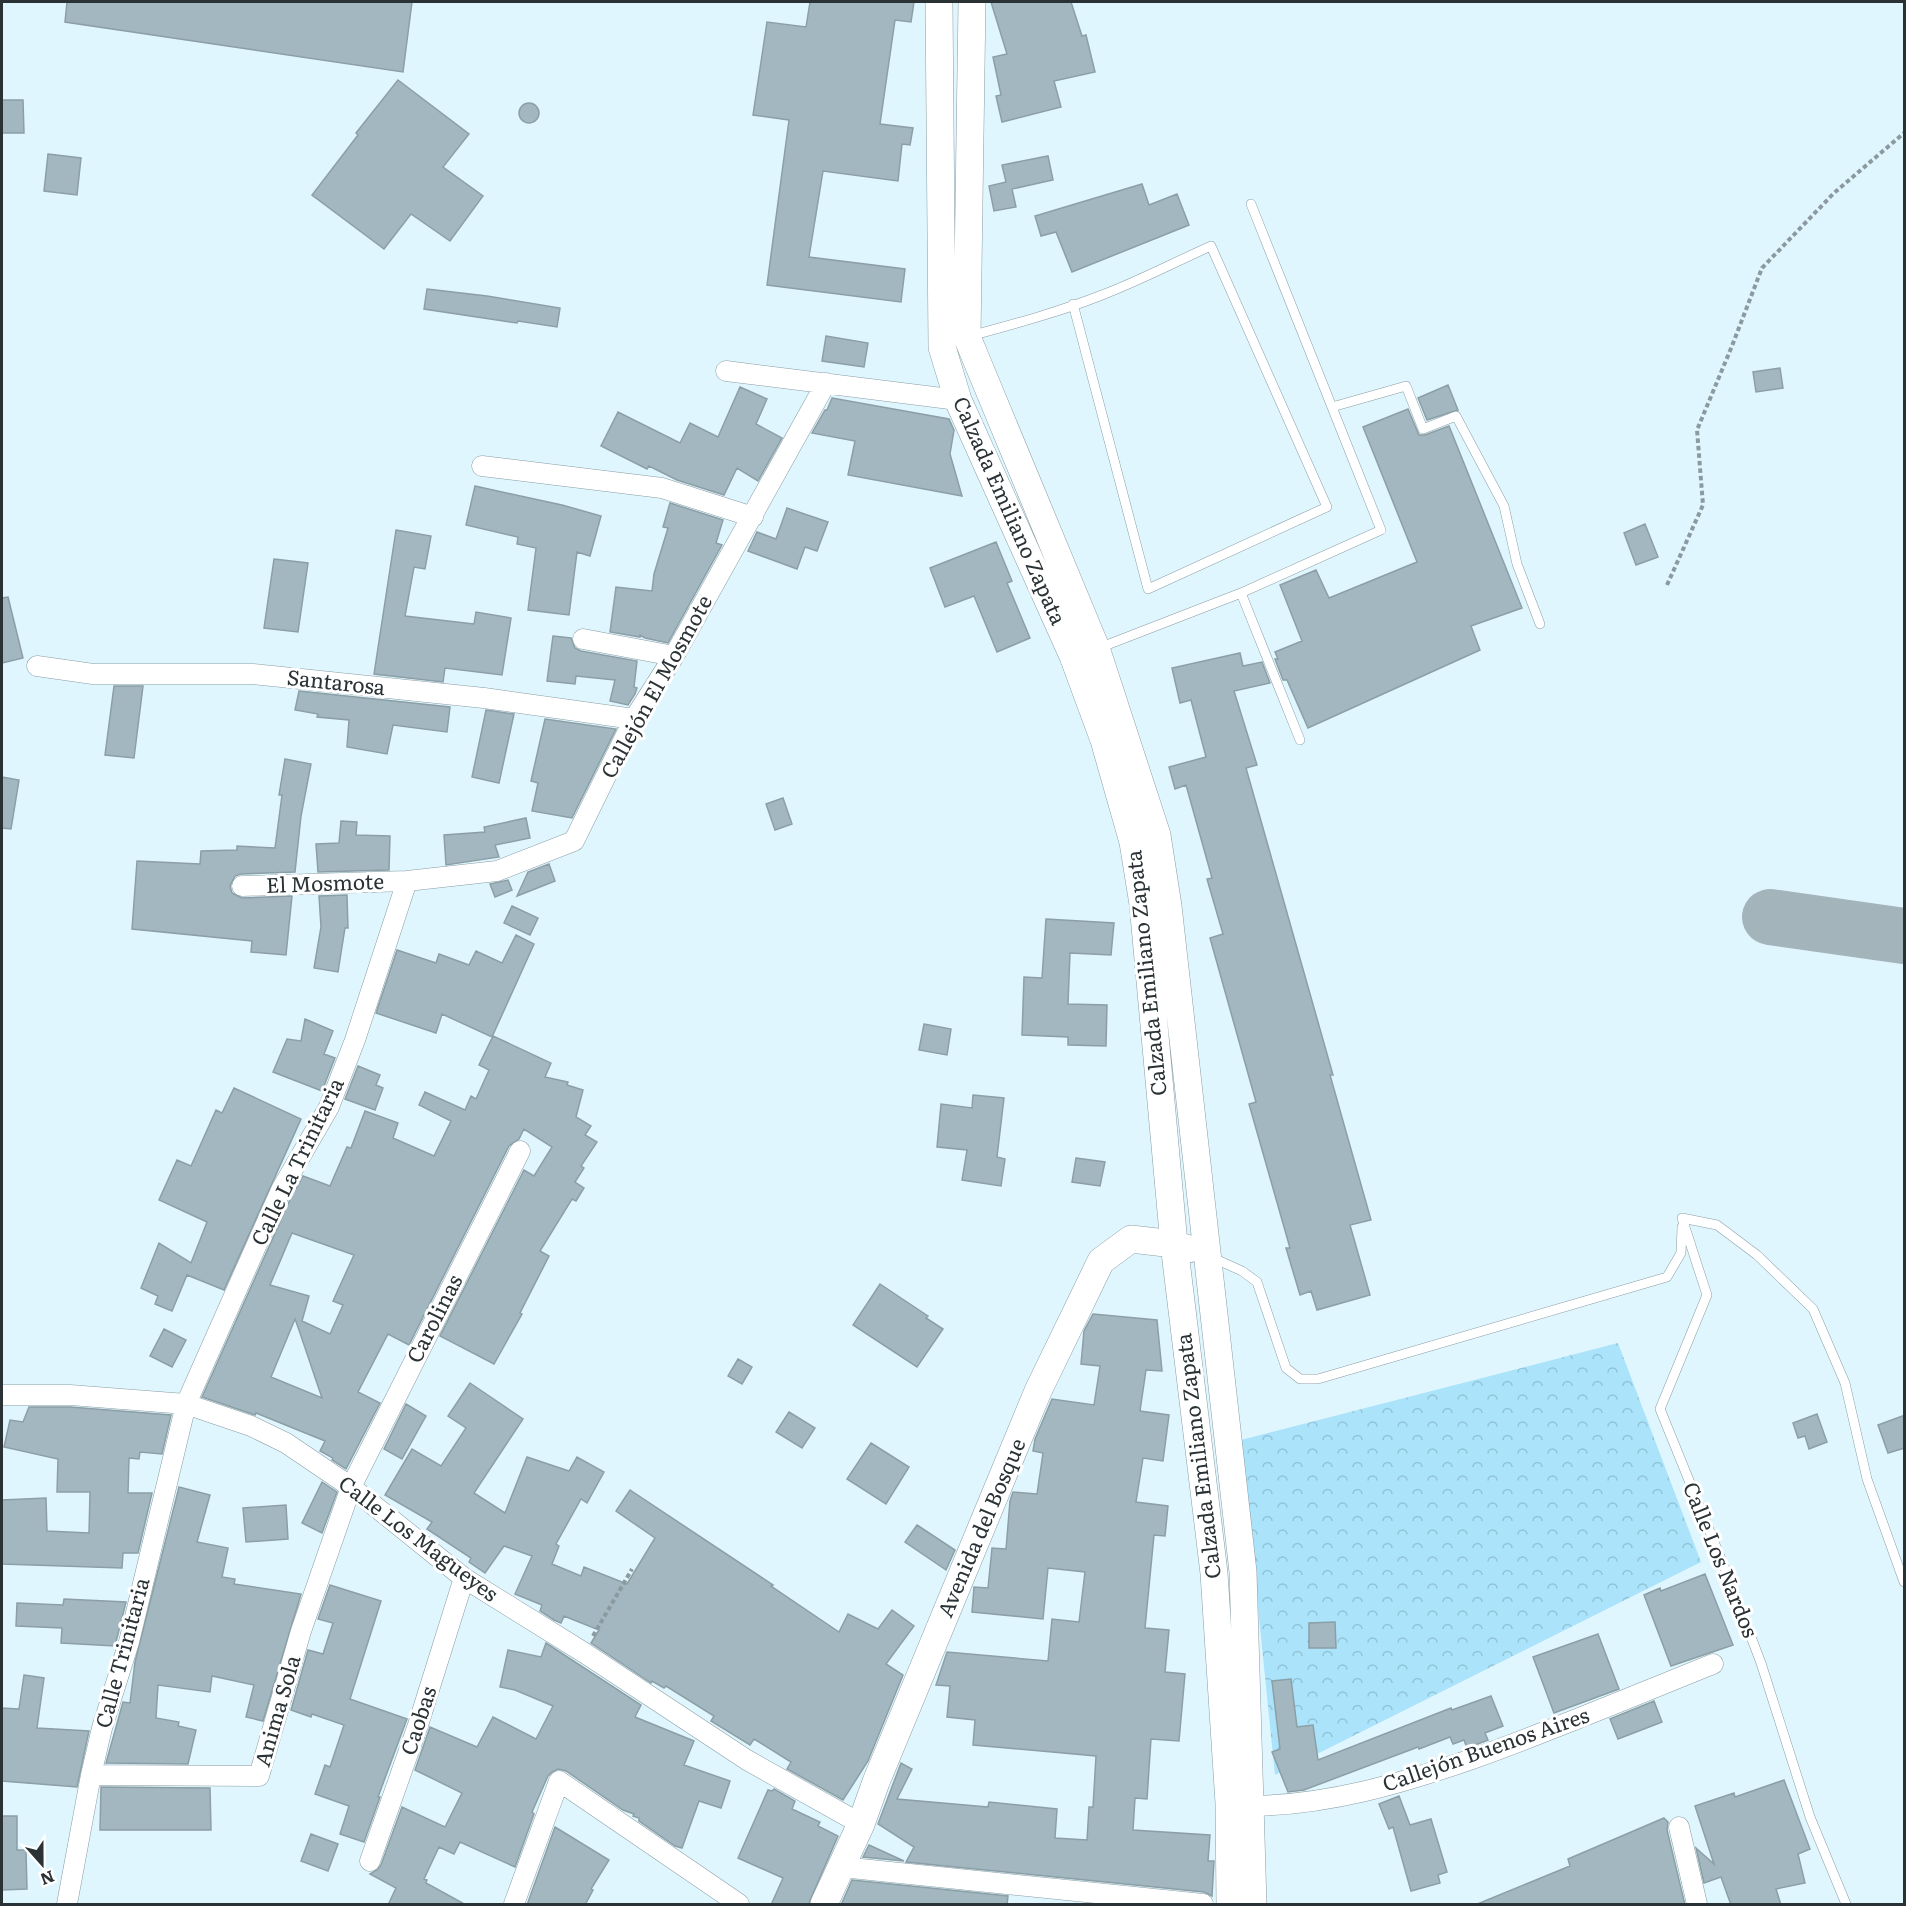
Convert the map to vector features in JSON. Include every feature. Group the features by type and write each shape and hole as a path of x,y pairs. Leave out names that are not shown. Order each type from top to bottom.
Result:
{"main road":[{"name":"Calzada Emiliano Zapata","path":"939,2 942,347 958,400 1073,656 1104,740 1133,842 1143,904 1174,1244 1214,1573 1229,1803 1230,1905"},
{"name":"Calzada Emiliano Zapata","path":"972,2 967,338 1096,648 1157,835 1168,906 1243,1572 1253,1905"},
{"name":"Avenida del Bosque","path":"824,1905 861,1824 876,1782 1038,1391 1101,1261 1131,1239 1174,1244 1207,1256"}],"street":[{"path":"726,371 958,400"},
{"name":"Callejón El Mosmote","path":"407,881 497,871 574,841 634,719 674,656 826,383"},
{"path":"482,466 662,488 753,517"},
{"path":"583,639 674,656"},
{"name":"Santarosa","path":"37,666 93,674 253,674 484,698 634,719"},
{"name":"El Mosmote","path":"242,886 407,881"},
{"name":"Calle La Trinitaria","path":"186,1404 281,1190 329,1107 355,1040 407,881"},
{"name":"Carolinas","path":"351,1487 520,1151"},
{"name":"Calle Los Magueyes","path":"2,1395 70,1395 186,1404 250,1426 286,1443 351,1487 464,1578 583,1652 747,1760 861,1824"},
{"name":"Calle Trinitaria","path":"67,1905 102,1728 129,1642 186,1404"},
{"name":"Anima Sola","path":"91,1776 260,1776 301,1631 351,1487"},
{"name":"Caobas","path":"370,1861 418,1725 464,1578"},
{"name":"Callejón Buenos Aires","path":"1251,1806 1280,1805 1342,1797 1416,1778 1519,1742 1713,1664"},
{"path":"514,1905 559,1781 739,1905"},
{"path":"1679,1827 1697,1905"},
{"path":"841,1868 1203,1905"}],"lane":[{"path":"1096,648 1241,593 1381,530 1251,204"},
{"path":"967,338 1073,304 1101,296 1211,246 1328,507 1148,589 1073,304"},
{"path":"1332,407 1406,386 1423,429 1456,416 1504,506 1517,564 1540,624"},
{"path":"1241,593 1299,740"},
{"path":"1207,1256 1242,1271 1257,1282 1286,1368 1300,1379 1318,1379 1667,1277 1681,1253 1682,1218 1717,1225 1757,1255 1813,1309 1845,1383 1867,1479 1905,1582"},
{"name":"Calle Los Nardos","path":"1682,1218 1707,1295 1660,1409 1761,1663 1810,1817 1846,1905"}],"path":[{"path":"1667,585 1703,505 1697,430 1762,268 1834,193 1905,133"},
{"path":"583,1652 632,1569"}],"green space":[{"path":"1618,1343 1701,1562 1275,1775 1241,1440"}],"building":[{"path":"67,2 412,2 403,72 65,22"},
{"path":"810,2 914,2 911,22 895,20 880,124 913,128 910,145 902,144 898,181 823,171 809,257 905,269 901,302 767,285 789,120 753,115 767,22 806,27"},
{"path":"991,2 1071,2 1082,36 1086,35 1095,72 1054,81 1061,107 1002,122 996,96 1001,95 993,57 1007,54"},
{"path":"398,80 469,134 443,167 483,196 450,241 411,214 384,249 312,195 358,135 356,133"},
{"path":"2,100 23,100 24,133 2,133"},
{"path":"529,103 536,106 539,113 536,120 529,123 522,120 519,113 522,106"},
{"path":"48,154 81,158 77,195 44,191"},
{"path":"1048,156 1053,180 1012,189 1016,207 994,211 989,186 1006,182 1002,165"},
{"path":"1142,184 1149,205 1177,194 1189,225 1072,272 1056,232 1041,236 1035,216"},
{"path":"427,289 560,308 557,327 424,309"},
{"path":"826,336 868,343 864,367 822,361"},
{"path":"1780,368 1783,388 1756,392 1753,372"},
{"path":"1448,385 1458,410 1427,420 1418,398"},
{"path":"740,387 767,399 756,424 782,438 758,481 737,468 724,495 677,480 649,466 647,469 601,446 618,412 680,443 690,423 718,437"},
{"path":"832,398 949,419 954,430 950,454 962,496 848,475 855,441 812,433"},
{"path":"1408,409 1419,435 1449,426 1522,608 1471,626 1480,650 1308,728 1287,680 1283,680 1275,659 1278,659 1275,652 1302,641 1280,585 1316,570 1329,598 1417,562 1363,427"},
{"path":"475,486 601,516 590,556 577,552 569,615 528,610 536,548 517,544 518,537 466,525"},
{"path":"670,503 723,520 716,543 722,545 668,643 640,635 640,637 610,632 616,587 652,591 654,574 668,528 663,527"},
{"path":"787,508 828,522 817,551 805,547 797,569 748,551 757,532 776,539"},
{"path":"1645,524 1658,557 1636,565 1624,533"},
{"path":"396,530 431,536 425,569 414,567 405,616 474,624 476,612 511,618 502,675 445,668 443,682 374,674"},
{"path":"996,542 1012,581 1007,583 1030,638 997,652 974,596 945,607 930,568"},
{"path":"274,559 308,563 298,632 264,628"},
{"path":"8,597 23,658 2,663 2,598"},
{"path":"553,636 571,638 575,648 581,651 637,661 634,687 637,688 628,705 610,701 615,680 576,676 575,684 547,681"},
{"path":"1240,653 1243,666 1262,662 1270,683 1234,691 1257,765 1246,768 1333,1075 1330,1075 1371,1220 1350,1225 1370,1295 1317,1310 1311,1291 1300,1295 1286,1248 1290,1248 1249,1104 1256,1102 1210,938 1223,934 1207,879 1212,878 1186,785 1175,789 1169,767 1206,757 1191,700 1180,703 1172,668"},
{"path":"114,686 143,686 134,758 105,755"},
{"path":"299,691 450,707 447,732 393,725 387,754 347,747 349,720 317,717 318,714 295,710"},
{"path":"486,710 514,714 499,783 472,777"},
{"path":"545,719 616,729 572,818 532,811 538,783 531,781"},
{"path":"285,759 311,764 301,816 295,872 241,874 235,876 230,886 232,893 242,898 292,896 286,955 251,952 252,941 132,929 137,861 200,864 201,851 237,850 237,846 275,848 282,795 279,795"},
{"path":"2,777 19,780 11,829 2,828"},
{"path":"783,798 792,824 775,830 766,804"},
{"path":"526,818 530,838 495,845 499,857 446,865 444,835 485,832 484,827"},
{"path":"341,821 357,822 356,835 390,836 389,870 318,872 316,844 339,843"},
{"path":"549,864 555,881 517,896 528,872"},
{"path":"508,880 512,890 495,897 490,884"},
{"path":"347,895 348,928 345,928 338,972 314,968 321,927 319,896"},
{"path":"512,906 538,918 530,935 504,923"},
{"path":"1046,919 1114,923 1111,955 1070,953 1068,1004 1107,1005 1106,1046 1068,1045 1068,1037 1022,1035 1024,977 1042,978"},
{"path":"516,935 534,944 492,1037 442,1014 436,1033 376,1013 397,950 436,963 439,954 469,965 476,951 502,963"},
{"path":"305,1019 333,1031 324,1054 335,1058 322,1091 273,1072 287,1039 301,1041"},
{"path":"924,1024 951,1029 947,1055 919,1050"},
{"path":"493,1036 551,1063 545,1077 568,1082 567,1085 583,1090 576,1117 591,1126 585,1135 597,1142 581,1166 584,1168 575,1182 584,1188 576,1201 572,1199 540,1251 549,1256 520,1313 522,1314 494,1364 440,1336 524,1170 534,1176 552,1147 524,1129 519,1139 509,1146 409,1345 388,1334 358,1392 380,1403 346,1469 320,1451 325,1441 256,1413 255,1415 202,1397 292,1195 303,1176 330,1186 347,1147 351,1148 365,1111 398,1123 393,1138 434,1156 451,1121 419,1105 425,1092 465,1110 471,1096 476,1099 489,1070 479,1065","holes":["292,1233 354,1255 333,1301 343,1305 330,1334 302,1321 309,1296 270,1285","295,1319 299,1330 322,1398 271,1377"]},
{"path":"358,1066 380,1075 376,1085 383,1088 375,1110 345,1099"},
{"path":"234,1088 301,1119 224,1290 187,1275 172,1311 155,1304 158,1296 141,1288 159,1243 191,1263 207,1222 159,1200 177,1160 191,1166 216,1110 222,1113"},
{"path":"973,1095 1004,1098 997,1157 1005,1159 1001,1186 962,1180 967,1150 937,1147 941,1104 972,1108"},
{"path":"1076,1158 1105,1162 1100,1186 1072,1182"},
{"path":"880,1284 928,1316 926,1318 943,1329 917,1367 853,1325"},
{"path":"1093,1314 1157,1320 1162,1371 1146,1370 1140,1411 1169,1415 1163,1461 1143,1458 1136,1502 1168,1506 1165,1536 1154,1535 1145,1628 1169,1630 1165,1672 1185,1674 1179,1741 1151,1739 1147,1799 1135,1798 1133,1830 1210,1835 1208,1861 1214,1861 1212,1896 1204,1892 906,1862 914,1847 878,1824 901,1763 912,1769 897,1799 988,1807 989,1802 1057,1809 1055,1838 1087,1840 1089,1807 1093,1807 1096,1756 973,1745 975,1720 947,1717 950,1686 936,1685 947,1652 1048,1661 1052,1619 1079,1622 1085,1572 1048,1568 1043,1619 972,1612 974,1587 988,1588 992,1548 1006,1549 1010,1501 1013,1492 1037,1494 1043,1453 1033,1451 1035,1439 1052,1399 1094,1405 1100,1366 1081,1364 1084,1331"},
{"path":"164,1329 186,1340 172,1367 150,1356"},
{"path":"738,1359 752,1367 742,1384 728,1376"},
{"path":"470,1383 523,1419 474,1493 505,1513 527,1457 569,1471 577,1457 604,1472 587,1503 581,1499 556,1544 559,1546 552,1564 581,1576 584,1567 627,1584 655,1538 616,1511 630,1490 839,1632 848,1614 878,1629 892,1610 914,1626 886,1664 903,1675 868,1761 843,1800 787,1769 791,1762 754,1739 750,1745 711,1721 714,1716 666,1686 664,1688 652,1681 651,1683 591,1643 599,1630 564,1616 561,1623 554,1620 540,1611 542,1605 515,1594 532,1556 504,1546 485,1573 469,1562 471,1558 427,1529 432,1522 385,1495 412,1449 441,1466 466,1428 448,1416"},
{"path":"406,1404 426,1416 402,1459 384,1449"},
{"path":"29,1407 70,1407 171,1415 162,1454 140,1452 139,1459 129,1458 128,1493 152,1493 138,1553 123,1553 122,1568 2,1564 2,1500 46,1498 47,1531 89,1533 90,1492 57,1492 58,1459 4,1447 10,1420 23,1422"},
{"path":"789,1412 815,1428 802,1448 776,1432"},
{"path":"1817,1414 1827,1442 1809,1449 1805,1436 1798,1438 1793,1423"},
{"path":"1905,1415 1905,1448 1888,1453 1878,1425"},
{"path":"871,1443 909,1467 886,1504 847,1479"},
{"path":"322,1482 337,1492 322,1533 302,1523"},
{"path":"179,1487 210,1495 197,1542 228,1548 222,1577 235,1579 234,1584 301,1594 263,1721 246,1717 254,1685 212,1676 210,1692 158,1685 156,1718 179,1722 178,1726 196,1730 188,1764 106,1763 123,1702 130,1703 135,1662"},
{"path":"286,1505 288,1539 246,1542 243,1508"},
{"path":"917,1525 955,1550 946,1570 905,1542"},
{"path":"1705,1574 1733,1645 1671,1666 1644,1595"},
{"path":"330,1585 381,1601 350,1699 407,1719 364,1842 340,1834 349,1806 315,1794 325,1765 330,1767 344,1725 312,1714 311,1717 291,1710 308,1650 323,1654 333,1623 318,1619"},
{"path":"64,1599 126,1602 115,1646 61,1643 62,1628 16,1626 17,1603 63,1605"},
{"path":"1335,1622 1336,1648 1309,1648 1309,1623"},
{"path":"1598,1634 1619,1689 1554,1713 1533,1657"},
{"path":"546,1643 641,1705 635,1717 694,1741 684,1765 730,1781 721,1808 699,1801 682,1848 675,1846 639,1821 639,1818 633,1816 634,1814 623,1810 566,1771 558,1769 548,1776 532,1812 534,1814 515,1867 460,1842 454,1854 439,1847 424,1879 427,1880 426,1883 466,1905 388,1905 396,1888 370,1874 381,1865 402,1807 445,1827 462,1793 415,1770 430,1727 477,1747 493,1717 536,1739 553,1706 515,1690 500,1687 508,1650 541,1657"},
{"path":"24,1675 44,1678 37,1728 89,1731 77,1787 2,1781 2,1708 19,1709"},
{"path":"1291,1679 1297,1727 1313,1725 1318,1760 1451,1708 1452,1710 1491,1696 1503,1726 1485,1733 1488,1740 1467,1748 1464,1740 1453,1744 1450,1737 1304,1790 1288,1792 1272,1752 1280,1749 1272,1681"},
{"path":"1654,1701 1662,1722 1618,1739 1610,1719"},
{"path":"1784,1780 1810,1849 1798,1854 1805,1883 1776,1889 1781,1905 1731,1905 1721,1877 1704,1883 1696,1848 1714,1864 1695,1806 1734,1793 1735,1797"},
{"path":"101,1787 210,1788 211,1830 100,1830"},
{"path":"774,1789 795,1801 792,1809 820,1822 818,1826 838,1836 808,1905 771,1905 783,1878 738,1858 768,1790"},
{"path":"1399,1796 1410,1825 1431,1819 1447,1872 1438,1875 1440,1883 1411,1891 1393,1827 1389,1829 1379,1804"},
{"path":"2,1816 17,1816 17,1850 26,1850 27,1889 2,1890"},
{"path":"1664,1818 1668,1822 1667,1830 1685,1905 1475,1905 1570,1866 1568,1859"},
{"path":"555,1827 609,1860 591,1889 593,1890 585,1905 527,1905"},
{"path":"311,1834 338,1844 328,1871 301,1861"},
{"path":"869,1845 904,1861 863,1857"},
{"path":"852,1880 1008,1896 1007,1905 841,1905"}],"taxiway":[{"path":"1770,917 1904,936"}]}
